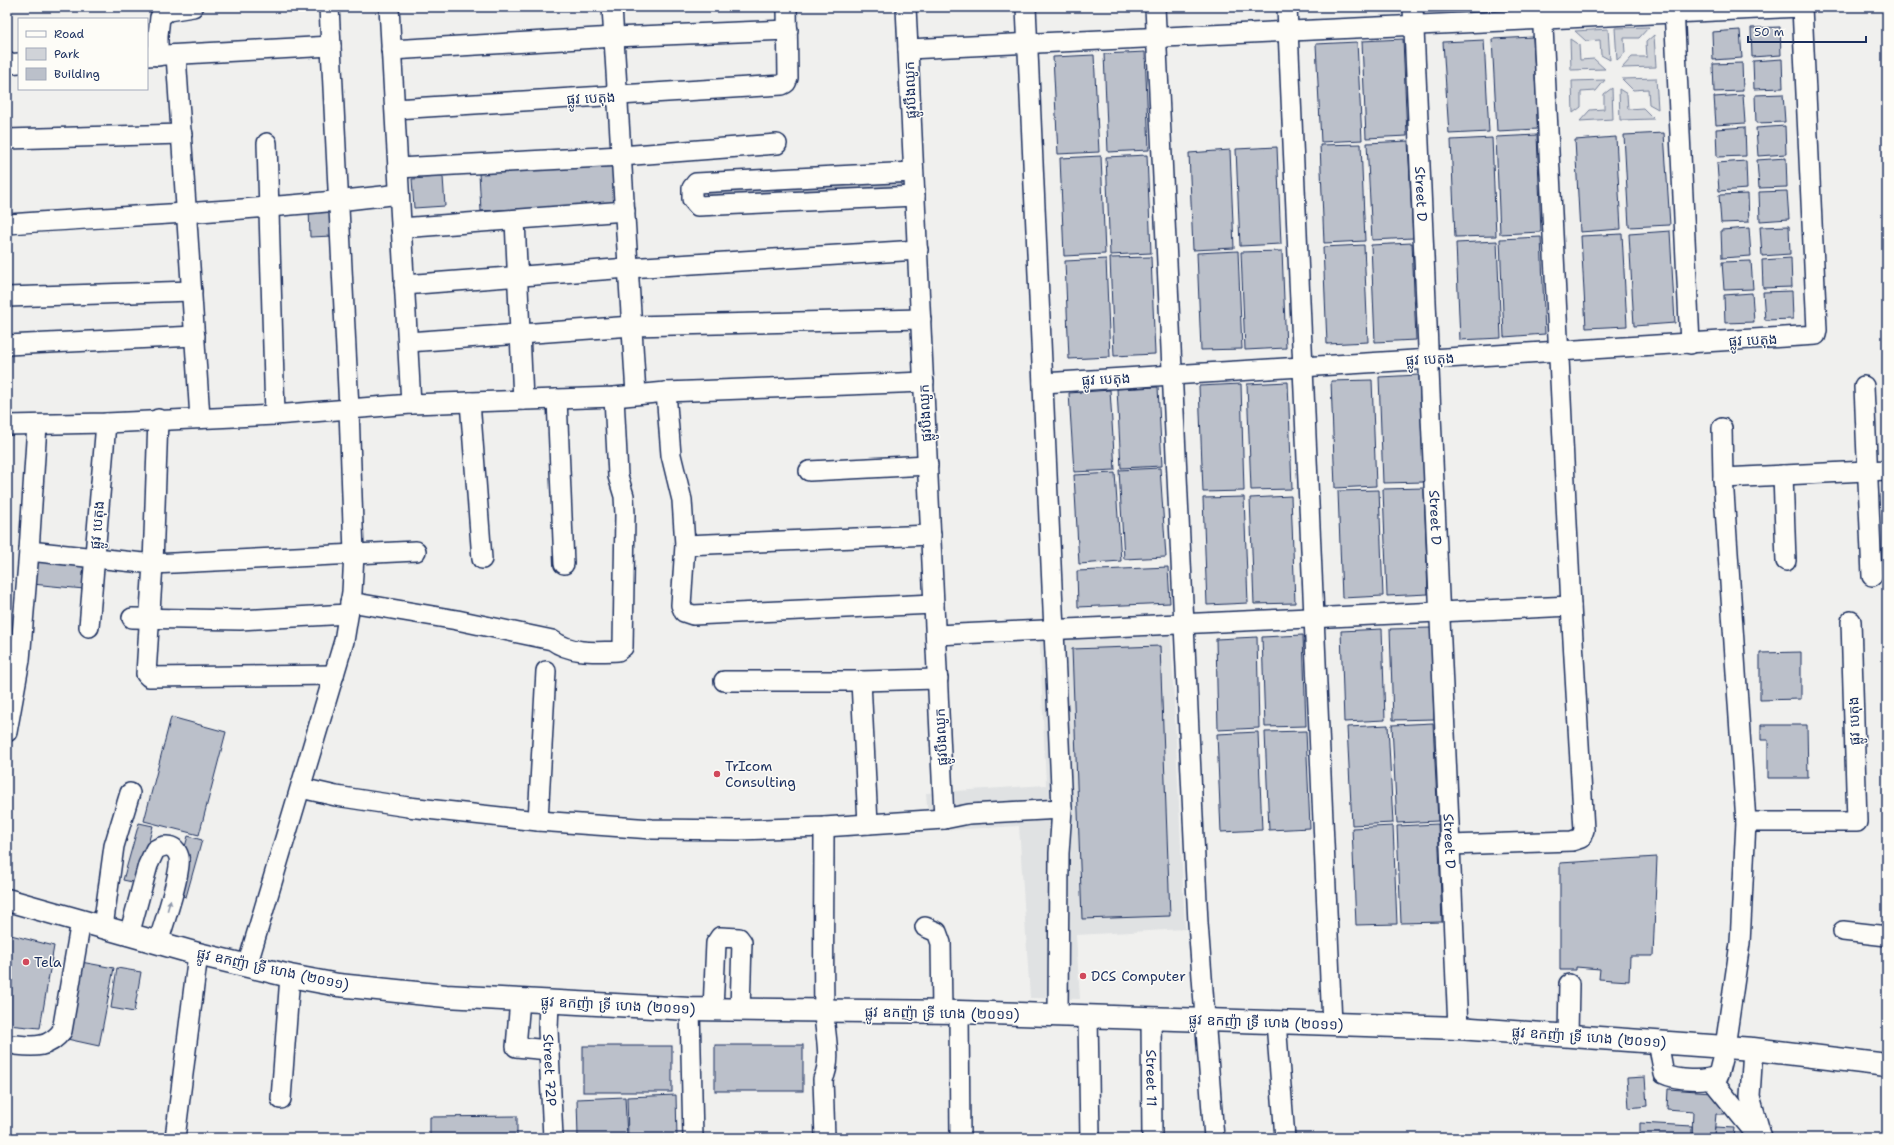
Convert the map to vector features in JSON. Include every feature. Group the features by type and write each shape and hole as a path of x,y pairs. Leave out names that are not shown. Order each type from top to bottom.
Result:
{"main road":[{"name":"ផ្លូវ ឧកញ៉ា ទ្រី ហេង (២០១១)","path":"7,900 198,954 290,976 338,985 446,996 690,1009 824,1012 950,1012 1458,1028 1753,1049 1887,1065"}],"street":[{"path":"194,7 168,11 160,17 158,35 152,56 331,46"},
{"path":"247,966 344,641 354,554 349,409 329,7"},
{"path":"389,7 411,404"},
{"path":"612,7 636,394"},
{"path":"391,50 614,37 788,30 787,7"},
{"name":"ផ្លូវបឹងឈូក","path":"906,7 944,819"},
{"path":"1026,7 1062,809 1059,853 1058,1015"},
{"path":"1156,7 1198,923 1214,1138"},
{"path":"1287,7 1332,1024"},
{"path":"908,49 1288,31 1414,16 1802,7"},
{"name":"ផ្លូវ បេតុង","path":"1043,382 1559,352 1816,335 1817,330 1802,7"},
{"path":"1674,10 1690,344"},
{"path":"1450,845 1572,841 1581,838 1584,830 1571,606 1543,13"},
{"name":"Street D","path":"1414,16 1458,1028"},
{"name":"ផ្លូវ បេតុង","path":"394,109 774,87 786,83 788,78 788,30"},
{"path":"176,54 200,418"},
{"path":"7,64 18,64"},
{"path":"7,139 182,134"},
{"path":"267,143 275,415"},
{"path":"398,168 621,156 778,144"},
{"path":"913,172 696,183 692,188 692,199 698,206 915,196"},
{"path":"7,224 270,208 338,202 399,194"},
{"path":"401,228 625,211"},
{"path":"515,220 523,400"},
{"path":"404,285 628,268 918,250"},
{"path":"7,297 192,291"},
{"path":"408,342 632,326 921,319"},
{"path":"7,345 195,336"},
{"path":"7,425 106,423 158,419 275,415 411,404 614,397 666,392 924,382"},
{"path":"1864,386 1872,576"},
{"path":"666,392 671,455 682,500 685,545 681,605 684,612 693,615 934,604"},
{"path":"140,618 240,620 349,608 456,620 552,640 562,647 580,651 618,651 623,647 626,544 624,496 618,476 614,397"},
{"path":"557,399 564,564"},
{"path":"470,402 482,559"},
{"path":"158,419 153,564 140,618 146,674 149,677 334,675"},
{"name":"ផ្លូវ បេតុង","path":"89,627 106,423"},
{"path":"7,732 20,660 37,425"},
{"path":"1658,1042 1664,1074 1671,1078 1711,1079 1718,1075 1725,1047 1740,943 1746,822 1723,478 1722,428"},
{"path":"809,471 928,464"},
{"path":"1723,478 1887,470"},
{"path":"1783,476 1786,561"},
{"path":"685,545 931,535"},
{"path":"29,551 153,564 416,551"},
{"path":"936,635 1571,606"},
{"name":"ផ្លូវ បេតុង","path":"1746,822 1857,822 1851,621"},
{"path":"538,820 546,671"},
{"path":"724,681 861,681 938,679"},
{"path":"861,681 868,824"},
{"path":"301,788 336,796 408,807 538,820 652,829 738,830 824,827 944,819 969,814 1062,809"},
{"path":"104,927 114,846 130,793"},
{"path":"824,827 824,1012 818,1047 818,1073 823,1079 825,1138"},
{"path":"129,934 148,865 155,850 164,845 170,845 174,848 179,858 177,874 158,943"},
{"path":"16,1045 37,1047 56,1038 62,1031 81,921"},
{"path":"925,927 937,932 941,943 958,1092 960,1138"},
{"path":"1843,931 1887,936"},
{"path":"713,1009 716,942 720,937 741,940 740,1010"},
{"path":"175,1138 198,954"},
{"path":"281,1099 290,976"},
{"path":"714,982 741,983"},
{"path":"1568,1035 1569,984"},
{"path":"520,1000 516,1047 549,1050"},
{"name":"Street 72P","path":"549,1002 549,1050 553,1138"},
{"path":"690,1009 693,1138"},
{"path":"1088,1016 1090,1138"},
{"name":"Street 11","path":"1151,1018 1152,1138"},
{"path":"1276,1022 1285,1138"},
{"path":"1753,1049 1750,1096 1761,1138"},
{"path":"1711,1079 1761,1138"}],"shaded area":[{"path":"1170,617 1185,929 1076,935 1080,999 1030,998 1019,826 929,831 926,793 1046,785 1039,623"}],"green space":[{"path":"1649,27 1639,38 1624,38 1625,53 1617,60 1615,28"},
{"path":"1608,29 1610,60 1601,55 1600,40 1586,41 1575,31"},
{"path":"1654,35 1656,67 1622,68 1632,57 1647,57 1646,42"},
{"path":"1570,39 1579,45 1580,60 1594,59 1605,69 1571,70"},
{"path":"1656,78 1658,109 1649,104 1648,89 1633,90 1622,79"},
{"path":"1605,80 1596,91 1581,92 1581,107 1573,113 1572,81"},
{"path":"1612,88 1613,119 1580,121 1590,110 1604,109 1604,94"},
{"path":"1619,89 1627,94 1628,109 1643,108 1654,119 1620,120"}],"building":[{"path":"1780,27 1781,55 1752,57 1751,28"},
{"path":"1740,30 1742,58 1713,60 1712,32"},
{"path":"1533,37 1538,129 1497,131 1492,39"},
{"path":"1403,39 1407,136 1366,138 1362,41"},
{"path":"1484,40 1489,132 1449,134 1443,42"},
{"path":"1357,42 1362,140 1321,142 1316,44"},
{"path":"1145,52 1149,150 1108,152 1104,54"},
{"path":"1094,55 1099,152 1058,154 1053,57"},
{"path":"1782,59 1783,88 1754,89 1753,61"},
{"path":"1742,63 1743,91 1714,92 1713,64"},
{"path":"1783,94 1785,122 1756,123 1755,95"},
{"path":"1743,95 1745,123 1716,125 1714,97"},
{"path":"1785,126 1786,154 1758,156 1756,128"},
{"path":"1745,127 1746,156 1717,157 1716,129"},
{"path":"1664,133 1670,225 1629,227 1624,135"},
{"path":"1537,135 1541,232 1500,234 1496,137"},
{"path":"1616,137 1621,229 1580,232 1575,140"},
{"path":"1492,138 1496,236 1455,237 1451,140"},
{"path":"1408,141 1413,238 1372,240 1367,143"},
{"path":"1361,144 1365,241 1324,243 1320,145"},
{"path":"1277,147 1281,244 1240,246 1236,149"},
{"path":"1230,150 1234,248 1193,250 1189,153"},
{"path":"1147,155 1151,253 1110,255 1106,157"},
{"path":"1101,156 1105,254 1064,256 1060,158"},
{"path":"1786,158 1787,187 1759,188 1757,160"},
{"path":"1746,161 1747,189 1719,191 1717,163"},
{"path":"614,166 616,204 481,211 479,173"},
{"path":"443,177 445,206 414,208 412,179"},
{"path":"902,177 902,193 707,202 706,186"},
{"path":"1787,191 1789,219 1760,221 1759,192"},
{"path":"1748,194 1749,222 1721,223 1719,195"},
{"path":"332,207 333,236 310,237 309,208"},
{"path":"1789,226 1790,254 1762,256 1760,227"},
{"path":"1749,228 1751,256 1722,258 1721,230"},
{"path":"1670,231 1675,323 1634,326 1629,234"},
{"path":"1622,234 1627,326 1586,328 1581,236"},
{"path":"1541,237 1545,334 1504,337 1500,239"},
{"path":"1497,241 1501,338 1460,340 1456,243"},
{"path":"1412,243 1416,340 1375,342 1371,245"},
{"path":"1364,245 1368,342 1327,344 1323,247"},
{"path":"1238,251 1242,349 1201,350 1197,253"},
{"path":"1282,251 1286,348 1245,350 1241,252"},
{"path":"1151,257 1155,354 1114,356 1110,258"},
{"path":"1791,258 1792,287 1763,288 1762,260"},
{"path":"1106,259 1110,357 1069,359 1065,261"},
{"path":"1751,261 1753,289 1724,290 1722,262"},
{"path":"1792,291 1793,319 1765,320 1763,292"},
{"path":"1752,293 1754,322 1725,323 1724,295"},
{"path":"1419,375 1424,482 1383,483 1379,377"},
{"path":"1372,380 1376,486 1335,488 1331,381"},
{"path":"1288,382 1292,489 1251,490 1247,384"},
{"path":"1241,384 1244,491 1203,492 1199,386"},
{"path":"1158,387 1162,466 1121,468 1117,389"},
{"path":"1110,390 1115,470 1074,472 1069,393"},
{"path":"1160,468 1166,557 1124,559 1119,470"},
{"path":"1115,473 1121,561 1079,564 1074,475"},
{"path":"1424,488 1428,594 1387,596 1383,489"},
{"path":"1379,490 1383,596 1342,598 1338,491"},
{"path":"1291,496 1295,603 1254,604 1250,498"},
{"path":"1244,497 1248,603 1207,605 1203,498"},
{"path":"34,558 86,563 84,589 32,584"},
{"path":"1168,567 1170,603 1078,607 1077,571"},
{"path":"1431,628 1434,719 1393,720 1390,629"},
{"path":"1382,629 1385,720 1344,722 1341,631"},
{"path":"1303,635 1306,726 1265,727 1262,637"},
{"path":"1257,637 1259,728 1218,730 1216,639"},
{"path":"1160,646 1170,916 1082,919 1072,649"},
{"path":"1801,652 1801,699 1760,700 1760,653"},
{"path":"171,717 226,732 199,835 144,821"},
{"path":"1433,723 1438,821 1397,823 1392,725"},
{"path":"1388,725 1393,823 1352,825 1347,727"},
{"path":"1761,725 1807,725 1808,778 1768,778 1768,740 1761,740"},
{"path":"1306,731 1310,828 1269,830 1265,732"},
{"path":"1258,732 1262,830 1221,832 1217,734"},
{"path":"139,823 153,826 137,883 123,880"},
{"path":"1438,824 1442,922 1401,923 1397,826"},
{"path":"1393,826 1397,924 1356,925 1352,828"},
{"path":"188,836 202,840 186,897 172,893"},
{"path":"1657,857 1653,956 1630,956 1629,981 1599,979 1600,969 1576,967 1576,970 1560,970 1560,863"},
{"path":"7,934 54,946 40,1028 7,1025"},
{"path":"81,962 114,968 99,1046 67,1039"},
{"path":"117,968 141,972 134,1012 111,1008"},
{"path":"715,1045 803,1045 803,1091 715,1091"},
{"path":"583,1046 672,1046 672,1092 583,1092"},
{"path":"1645,1077 1647,1106 1629,1108 1627,1078"},
{"path":"1668,1089 1726,1093 1725,1114 1716,1114 1714,1135 1692,1134 1693,1111 1667,1109"},
{"path":"676,1095 677,1138 628,1138 627,1097"},
{"path":"625,1097 627,1138 578,1138 577,1099"},
{"path":"517,1116 517,1138 430,1138 430,1117"},
{"path":"1640,1123 1692,1126 1692,1134 1714,1135 1715,1127 1734,1128 1733,1138 1640,1138"},
{"path":"416,1137 416,1138 387,1138"}],"place":[{"name":"TrIcom Consulting","path":"717,774"},
{"name":"Tela","path":"26,962"},
{"name":"DCS Computer","path":"1083,976"}]}
